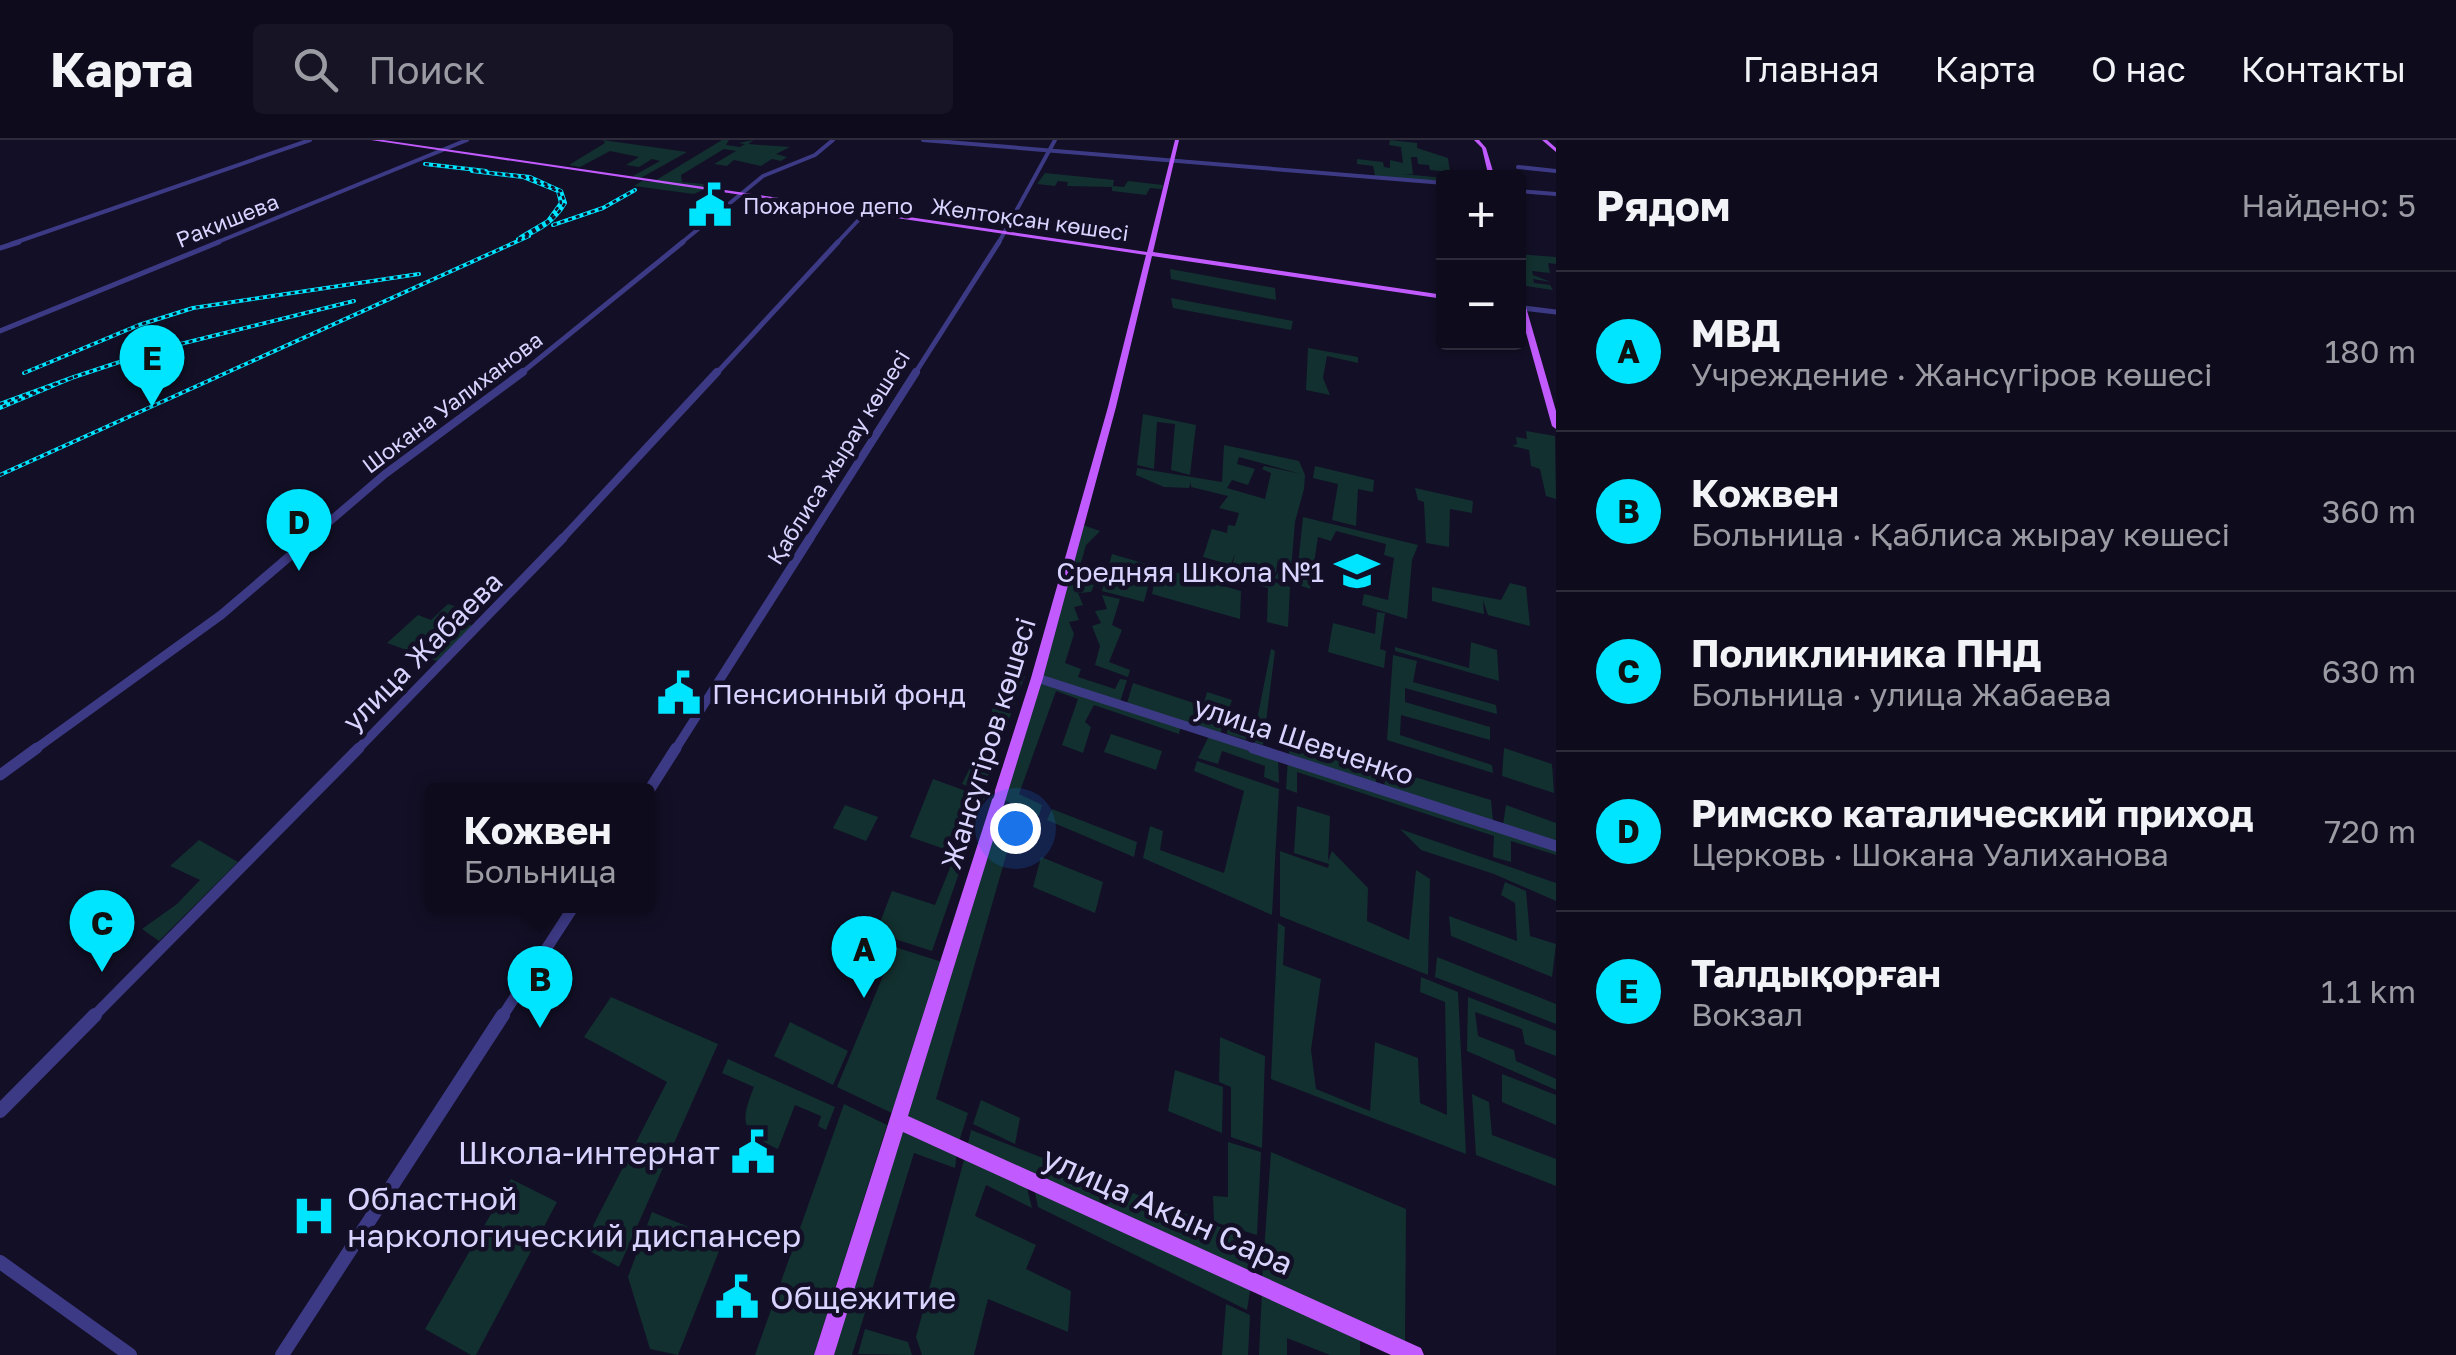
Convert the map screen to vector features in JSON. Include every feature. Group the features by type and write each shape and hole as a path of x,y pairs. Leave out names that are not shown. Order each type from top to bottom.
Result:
{"main road":[{"name":"Желтоқсан көшесі","path":"374,140 1436,296"},
{"name":"Жансүгіров көшесі","path":"824,1355 1037,678 1112,406 1177,140"},
{"path":"1476,140 1486,152 1490,170"},
{"path":"1544,140 1556,151"},
{"path":"1526,325 1556,426"},
{"name":"улица Акын Сара","path":"897,1120 1414,1355"}],"street":[{"path":"0,248 310,140"},
{"name":"Ракишева","path":"0,332 467,140"},
{"name":"Шокана Уалиханова","path":"0,775 221,615 385,474 531,366 772,170 809,161 833,140"},
{"path":"924,140 1053,144 1436,183"},
{"name":"Қаблиса жырау көшесі","path":"654,783 1006,232 1053,144"},
{"path":"1518,167 1556,171"},
{"path":"1526,192 1556,194"},
{"name":"улица Жабаева","path":"0,1110 494,612 865,212"},
{"path":"1526,309 1556,312"},
{"name":"улица Шевченко","path":"1037,678 1556,846"},
{"path":"282,1355 569,913"},
{"path":"0,1262 130,1355"}],"green space":[{"path":"603,140 687,152 639,179 633,176 660,161 652,159 639,167 626,165 639,157 610,151 580,167 569,165 605,143"},
{"path":"722,140 729,140 726,145 740,147 745,144 738,143 754,140 748,144 790,147 776,154 787,157 781,161 772,159 761,166 734,160 727,166 714,164 736,151 724,149 681,175 682,182 713,185 694,194 634,186 642,181 653,182"},
{"path":"1390,140 1417,143 1417,148 1448,158 1450,170 1430,170 1429,165 1418,164 1417,157 1411,157 1413,174 1404,174 1436,177 1436,182 1375,176 1373,166 1357,164 1357,159 1383,162 1384,167 1390,168 1390,160 1403,163 1401,147 1389,145"},
{"path":"1045,173 1114,180 1113,186 1124,187 1128,181 1163,185 1162,189 1150,188 1146,195 1112,191 1112,187 1067,186 1068,182 1058,181 1055,186 1037,184"},
{"path":"1526,255 1556,257 1556,264 1548,263 1550,273 1532,271 1551,282 1533,279 1534,283 1550,285 1553,290 1526,286"},
{"path":"1170,269 1275,288 1276,300 1171,279"},
{"path":"1171,298 1293,321 1291,330 1173,308"},
{"path":"1308,348 1358,357 1358,363 1327,356 1323,378 1330,395 1306,390"},
{"path":"1143,414 1196,425 1190,475 1171,470 1175,424 1157,422 1154,469 1137,465"},
{"path":"1526,431 1555,436 1556,499 1546,496 1540,469 1531,466 1529,450 1512,446 1517,444 1516,437 1527,439"},
{"path":"1224,445 1299,461 1305,475 1304,489 1295,522 1290,583 1274,578 1279,571 1278,558 1276,573 1233,563 1235,553 1231,565 1203,557 1212,529 1227,533 1228,525 1235,526 1239,513 1219,508 1228,496 1191,487 1191,482 1189,488 1164,487 1136,475 1137,468 1222,482","holes":["1239,457 1301,474 1264,466 1262,469 1271,473 1265,499 1227,488 1232,480 1248,485 1255,469 1237,464"]},
{"path":"1315,466 1374,480 1373,492 1358,489 1356,526 1332,520 1338,484 1313,478"},
{"path":"1415,488 1473,501 1472,513 1450,509 1449,547 1426,543 1424,502 1418,500"},
{"path":"1303,517 1418,545 1412,560 1407,619 1362,605 1364,594 1388,600 1394,558 1384,555 1386,544 1336,531 1331,541 1318,537 1310,589 1296,584"},
{"path":"1083,525 1100,531 1086,545 1076,580 1094,585 1091,592 1078,593 1083,605 1074,607 1079,620 1069,622 1074,634 1065,663 1081,669 1078,677 1115,689 1120,679 1127,680 1120,702 1041,676"},
{"path":"1112,554 1153,566 1144,602 1102,591"},
{"path":"1157,567 1241,591 1240,619 1152,594"},
{"path":"1252,575 1290,587 1288,627 1267,622 1268,588 1249,583"},
{"path":"1510,583 1526,587 1530,626 1488,615 1483,600 1484,614 1432,601 1432,587 1501,600"},
{"path":"1102,595 1120,599 1112,625 1122,630 1109,662 1130,670 1128,677 1095,665 1100,646 1092,626 1101,623 1095,611 1107,609"},
{"path":"448,604 469,611 459,621 473,626 437,661 387,643 418,615 431,620"},
{"path":"1377,612 1385,613 1380,649 1386,651 1384,668 1328,652 1333,623 1375,634"},
{"path":"1471,642 1497,650 1499,681 1395,651 1395,647 1469,668"},
{"path":"1271,649 1275,651 1263,745 1227,734 1230,713 1257,720"},
{"path":"1393,655 1417,661 1413,682 1496,705 1497,714 1405,688 1405,702 1490,727 1490,740 1401,715 1400,735 1492,765 1493,773 1387,740"},
{"path":"1005,670 1025,676 982,792 962,784 980,748"},
{"path":"1040,681 1181,726 1179,734 1094,705 1085,722 1091,727 1083,753 1062,745 1078,699 1056,691 1019,794 1042,805 1039,816 1002,799"},
{"path":"1133,683 1203,706 1207,692 1232,700 1220,734 1127,703"},
{"path":"1111,734 1162,751 1156,770 1104,752"},
{"path":"1209,736 1278,757 1279,783 1264,777 1265,766 1222,751 1218,764 1198,758"},
{"path":"1290,737 1376,762 1376,784 1289,754"},
{"path":"1504,748 1552,764 1554,793 1502,776"},
{"path":"1288,759 1556,848 1556,855 1511,841 1511,862 1493,857 1494,836 1297,772 1297,793 1286,789"},
{"path":"1197,761 1279,789 1272,915 1143,858 1150,826 1163,831 1160,850 1224,873 1244,791 1194,771"},
{"path":"1388,769 1491,800 1493,821 1384,786"},
{"path":"933,779 985,798 932,951 876,933 892,891 935,905 956,853 910,837"},
{"path":"845,805 878,817 866,841 833,828"},
{"path":"1506,805 1556,823 1556,842 1503,825"},
{"path":"999,806 1018,814 936,1099 968,1113 958,1145 902,1119"},
{"path":"1297,806 1330,816 1328,861 1332,851 1368,888 1367,921 1409,940 1416,870 1430,879 1428,975 1280,916 1280,851 1328,868 1329,864 1294,853"},
{"path":"1052,809 1137,842 1134,857 1047,820"},
{"path":"1400,829 1556,883 1556,901 1494,874 1421,850"},
{"path":"199,840 238,862 159,941 142,929 177,904 200,880 170,866"},
{"path":"1041,857 1103,882 1095,913 1033,887"},
{"path":"1505,882 1526,891 1530,936 1556,944 1552,977 1451,936 1449,916 1517,941 1515,903 1501,895"},
{"path":"1278,923 1285,927 1283,965 1321,979 1311,1050 1316,1089 1370,1111 1375,1042 1418,1058 1420,1103 1447,1115 1445,1002 1420,992 1421,977 1458,992 1466,1154 1271,1079"},
{"path":"895,947 942,962 894,1114 837,1087"},
{"path":"1437,957 1556,1004 1556,1024 1435,977"},
{"path":"611,997 718,1044 619,1267 582,1247 667,1082 584,1037"},
{"path":"1468,997 1556,1031 1556,1056 1525,1044 1522,1029 1475,1012 1478,1036 1514,1050 1516,1061 1556,1079 1556,1090 1467,1051"},
{"path":"790,1022 848,1051 833,1085 774,1056"},
{"path":"1220,1037 1265,1056 1262,1148 1231,1137 1231,1087 1219,1082"},
{"path":"728,1059 835,1107 826,1130 818,1126 821,1116 795,1105 778,1149 757,1138 746,1119 754,1087 722,1073"},
{"path":"1175,1070 1223,1087 1222,1133 1168,1111"},
{"path":"1502,1074 1556,1095 1556,1125 1502,1102"},
{"path":"1472,1094 1489,1102 1492,1135 1556,1159 1556,1186 1476,1155"},
{"path":"981,1100 1020,1118 1015,1144 973,1124"},
{"path":"844,1104 887,1125 814,1355 755,1355"},
{"path":"901,1127 957,1152 955,1168 914,1153 852,1355 830,1355"},
{"path":"971,1130 1256,1241 1255,1276 967,1148"},
{"path":"1228,1142 1261,1152 1257,1235 1214,1222 1213,1196 1228,1197"},
{"path":"1271,1152 1406,1209 1405,1341 1262,1280"},
{"path":"965,1156 1026,1184 1032,1208 986,1185 975,1216 1036,1245 1026,1269 1071,1291 1068,1332 988,1299 974,1355 922,1355 916,1337"},
{"path":"511,1179 557,1202 476,1355 471,1355 425,1329"},
{"path":"1034,1188 1251,1285 1247,1310 1038,1207"},
{"path":"652,1212 723,1241 678,1355 650,1349 628,1277"},
{"path":"1262,1290 1360,1333 1360,1355 1330,1355 1287,1338 1287,1355 1259,1355"},
{"path":"1226,1304 1250,1315 1248,1355 1222,1355"},
{"path":"865,1329 908,1342 912,1355 858,1354"}],"railway":[{"path":"425,164 486,171"},
{"path":"518,239 539,229 556,216 565,203 561,191 530,177 472,171 523,177 558,191 561,203 548,221 521,237"},
{"path":"553,225 603,208 635,190"},
{"path":"0,475 529,236"},
{"path":"24,373 139,325 193,308 419,274"},
{"path":"74,377 156,350 354,301"},
{"path":"0,404 74,377"},
{"path":"0,408 74,377"}],"place":[{"name":"Пожарное депо","path":"710,205"},
{"name":"Талдықорған","path":"152,407"},
{"name":"Римско каталический приход","path":"299,571"},
{"name":"Средняя Школа №1","path":"1357,571"},
{"name":"Пенсионный фонд","path":"679,693"},
{"name":"Поликлиника ПНД","path":"102,972"},
{"name":"МВД","path":"864,998"},
{"name":"Кожвен","path":"540,1028"},
{"name":"Школа-интернат","path":"753,1152"},
{"name":"Областной наркологический диспансер","path":"314,1216"},
{"name":"Общежитие","path":"737,1297"}]}
